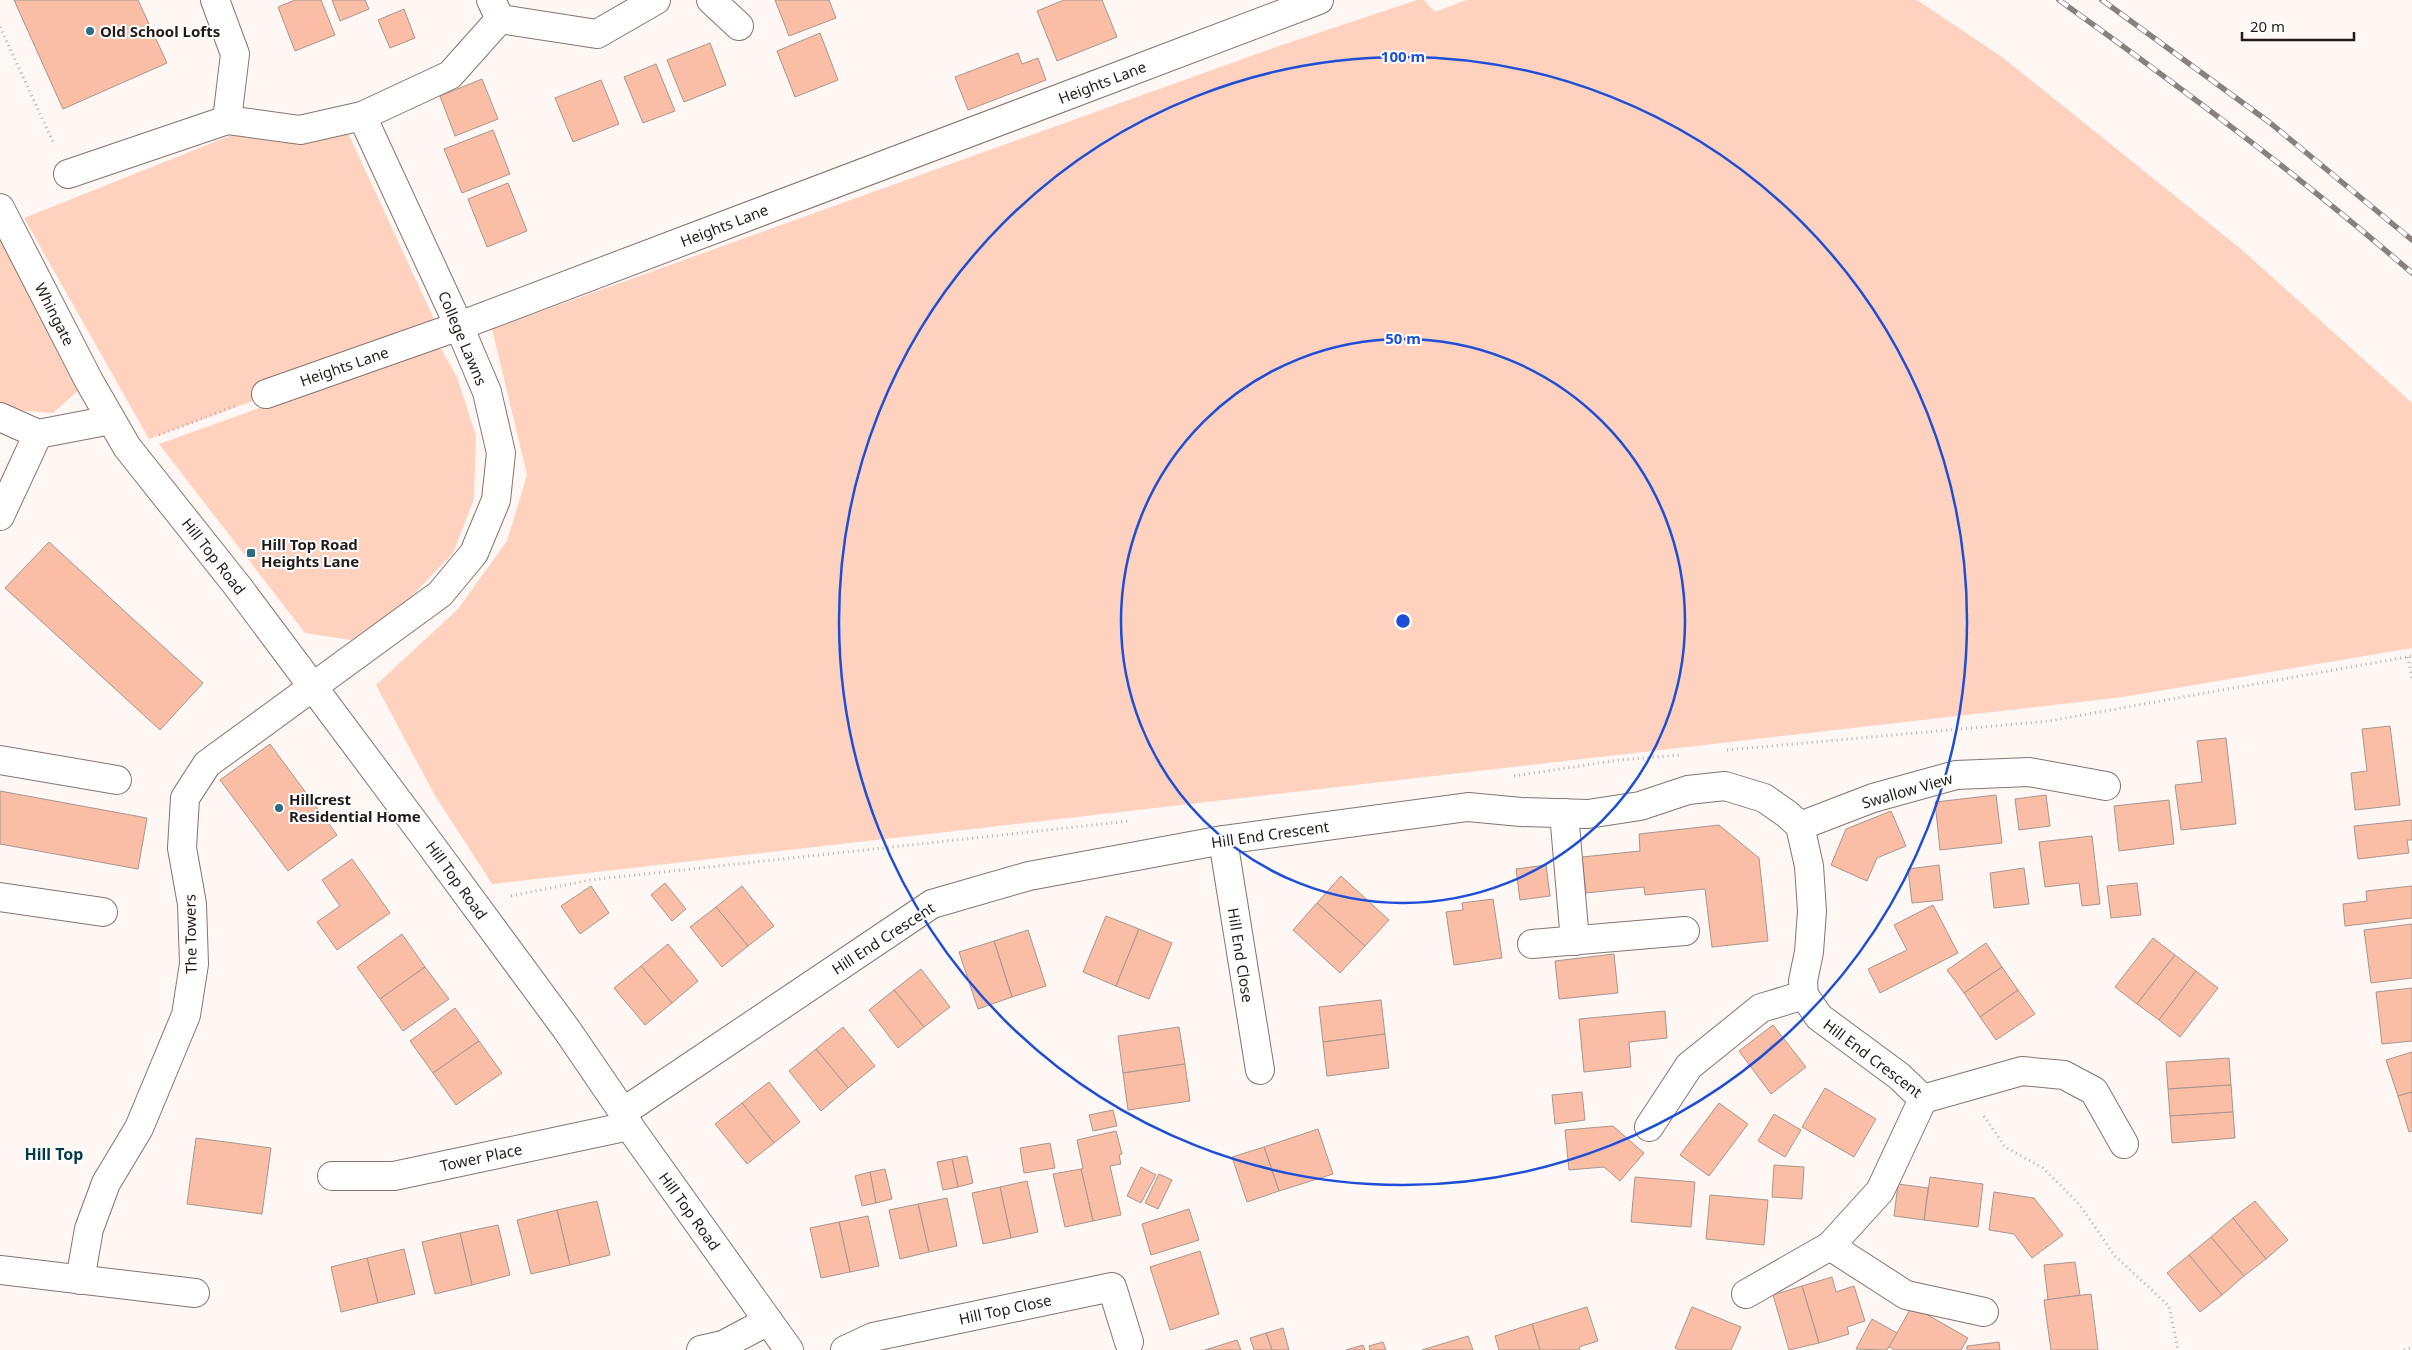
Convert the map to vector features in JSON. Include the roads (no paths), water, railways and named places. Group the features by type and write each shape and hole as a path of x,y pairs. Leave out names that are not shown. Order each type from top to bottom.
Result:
{"street":[{"path":"215,0 235,54 227,120"},
{"path":"68,174 227,120 300,130 362,116 450,75 495,10 597,34 656,0"},
{"path":"711,0 739,26"},
{"name":"Heights Lane","path":"266,394 459,326 1318,0"},
{"name":"College Lawns","path":"312,686 440,594 474,553 496,500 501,453 487,392 459,326 362,116"},
{"name":"Whingate","path":"0,208 110,420"},
{"path":"0,417 38,434 110,420"},
{"name":"Hill Top Road","path":"110,420 127,447 239,588 568,1030 626,1119 789,1350"},
{"path":"0,516 38,434"},
{"name":"The Towers","path":"80,1280 89,1229 106,1183 139,1128 186,1015 194,964 192,904 182,848 185,798 206,764 312,686"},
{"path":"0,760 117,780"},
{"name":"Swallow View","path":"1800,826 1873,798 1956,776 2029,772 2106,786"},
{"name":"Hill End Crescent","path":"626,1119 932,904 1029,876 1223,840 1468,806 1521,812 1588,814 1640,806 1688,790 1725,786 1764,798 1800,826"},
{"path":"1564,813 1575,940"},
{"path":"1649,1127 1689,1066 1761,1008 1804,995 1803,981 1809,952 1812,911 1809,866 1800,826"},
{"name":"Hill End Close","path":"1223,840 1260,1070"},
{"path":"0,897 103,912"},
{"path":"1532,944 1685,931"},
{"name":"Hill End Crescent","path":"1804,995 1819,1017 1899,1076 1923,1098 2022,1071 2064,1075 2094,1091 2124,1144"},
{"path":"1746,1294 1830,1246 1880,1191 1923,1098"},
{"name":"Tower Place","path":"332,1176 394,1176 626,1119"},
{"path":"1830,1246 1906,1295 1984,1312"},
{"path":"0,1270 195,1293"},
{"name":"Hill Top Close","path":"845,1350 873,1336 1112,1287 1129,1342"},
{"path":"701,1350 723,1345 768,1321"}],"railway":[{"path":"2059,0 2238,132 2326,201 2412,273"},
{"path":"2102,0 2269,122 2412,240"}],"place":[{"name":"Old School Lofts","path":"90,31"},
{"name":"Hill Top Road Heights Lane","path":"251,553"},
{"name":"Hillcrest Residential Home","path":"279,808"}],"district":[{"name":"Hill Top","path":"54,1154"}]}
